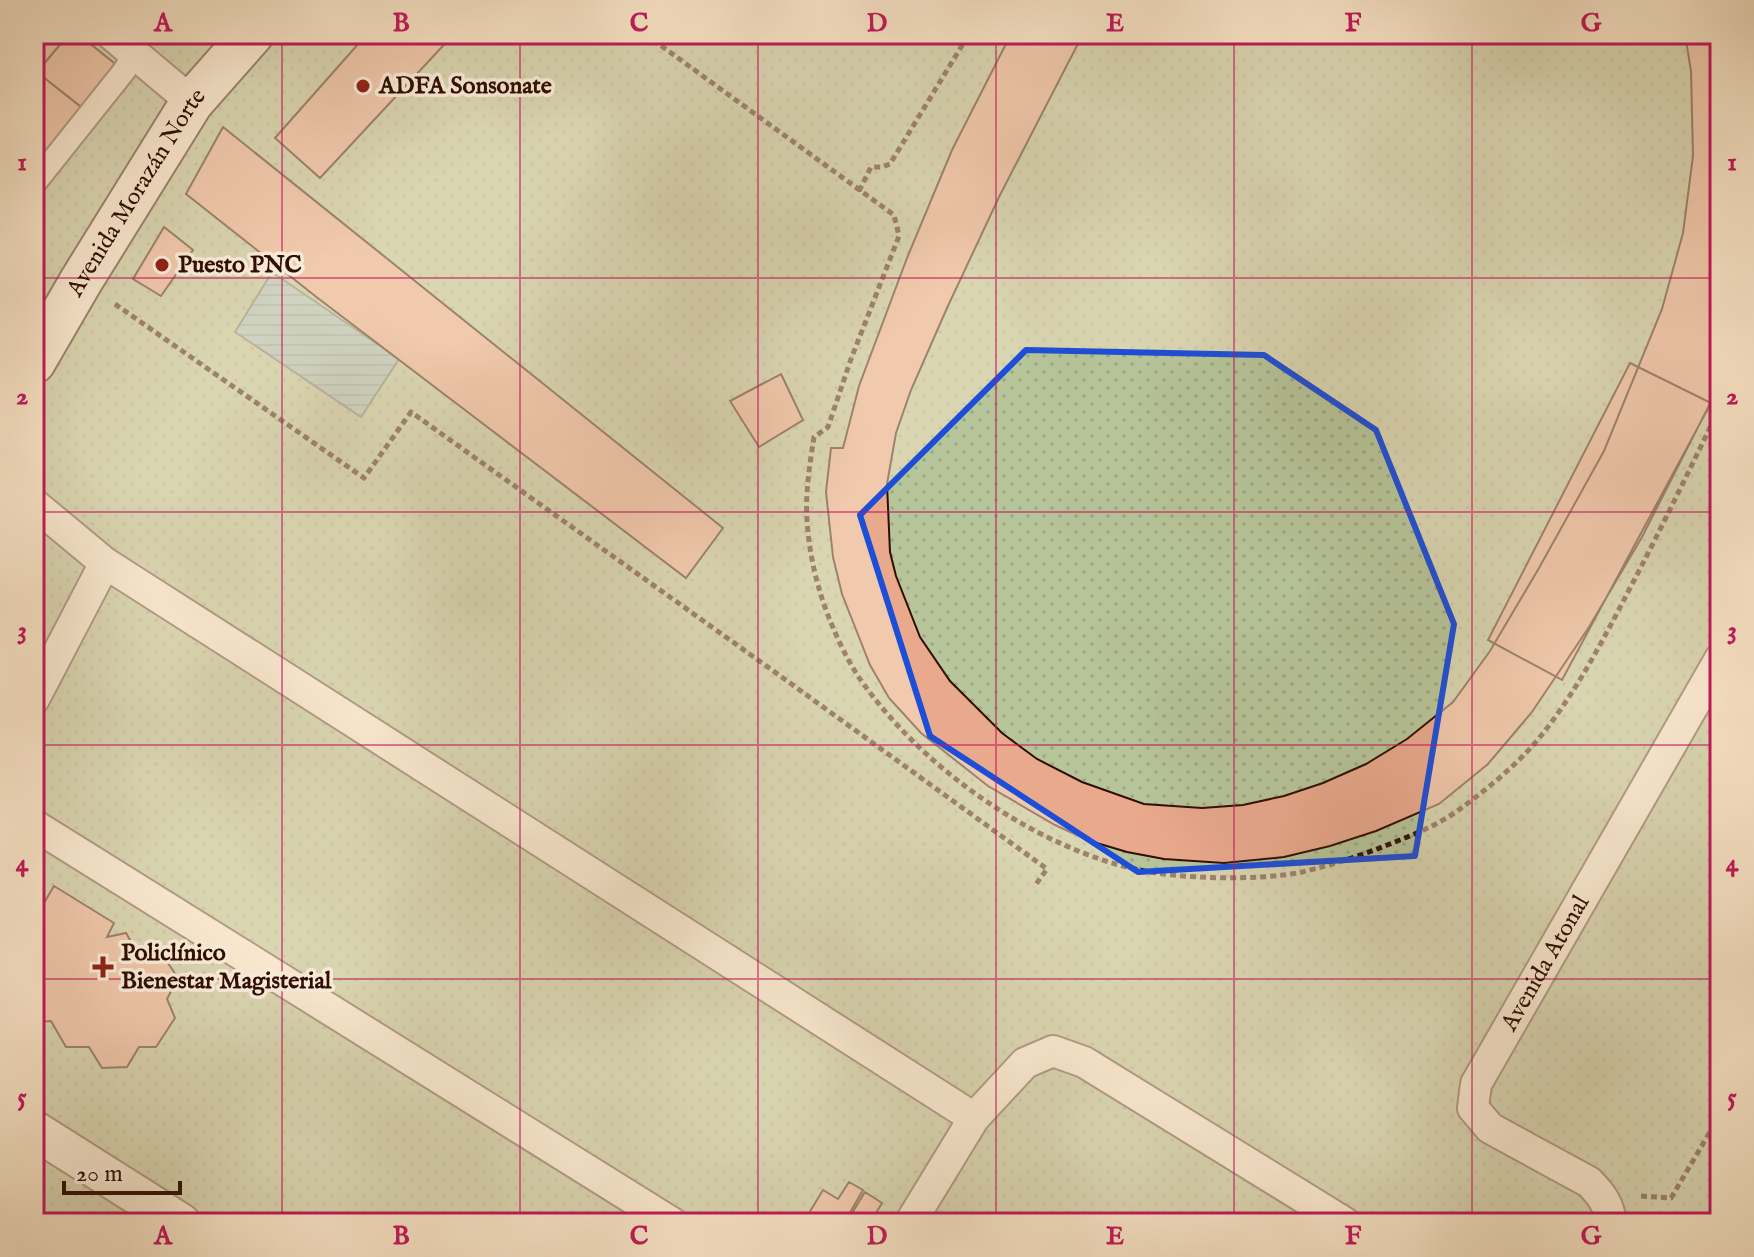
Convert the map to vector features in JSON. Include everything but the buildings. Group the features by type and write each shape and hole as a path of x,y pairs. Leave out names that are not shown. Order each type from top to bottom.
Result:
{"main road":[{"name":"Avenida Morazán Norte","path":"34,362 192,102 252,34"}],"street":[{"path":"111,34 192,102"},
{"path":"34,184 135,53"},
{"path":"34,504 105,563 974,1118"},
{"path":"34,699 105,563"},
{"name":"Avenida Atonal","path":"1610,1217 1602,1196 1589,1182 1490,1128 1473,1108 1476,1084 1720,659"},
{"path":"34,825 672,1223"},
{"path":"910,1223 928,1209 974,1118 1025,1063 1053,1051 1084,1062 1345,1223"},
{"path":"34,1130 181,1223"}],"path":[{"path":"645,34 894,215 899,236 828,427 814,437 806,495 808,538 820,592 856,674 887,715 938,765 984,799 1031,829 1088,855 1140,870 1199,877 1299,873 1408,837 1456,812 1501,777 1533,745 1560,710 1604,637 1720,407"},
{"path":"859,191 871,167 890,164 969,34"},
{"path":"81,281 364,478 411,412 1047,869 1034,887"},
{"path":"1610,1217 1630,1195 1671,1198 1720,1115"}],"highlighted area":[{"path":"1026,350 1264,355 1376,430 1454,624 1415,856 1138,872 930,736 860,515"}],"green space":[{"path":"34,34 1720,34 1720,1223 34,1223"}],"water":[{"path":"272,272 399,359 361,417 235,332"}],"place":[{"name":"ADFA Sonsonate","path":"363,86"},
{"name":"Puesto PNC","path":"162,265"},
{"name":"Policlínico Bienestar Magisterial","path":"103,967"}]}
